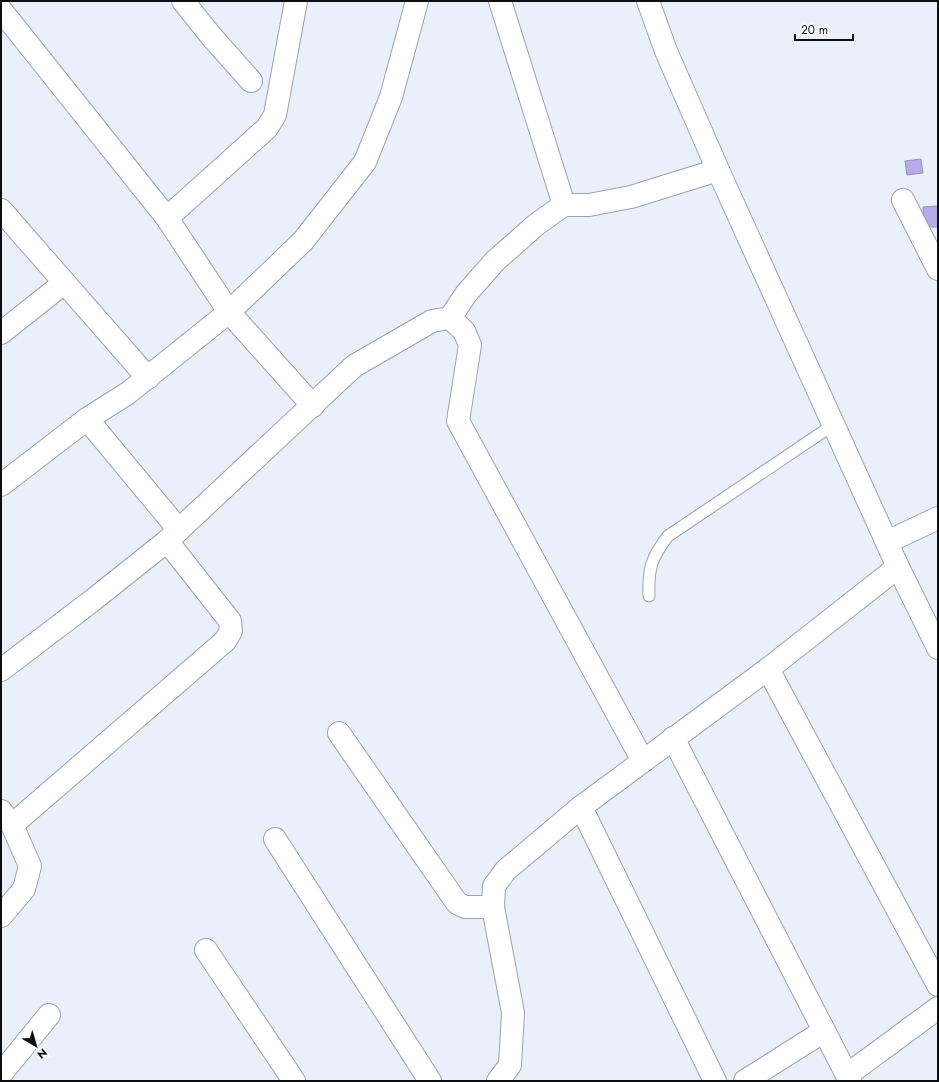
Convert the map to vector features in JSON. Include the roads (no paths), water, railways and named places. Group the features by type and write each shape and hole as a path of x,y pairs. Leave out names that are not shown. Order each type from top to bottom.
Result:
{"street":[{"path":"183,1 211,36 251,81"},
{"path":"167,218 267,128 276,115 296,1"},
{"path":"1,485 87,419 128,393 148,378 229,312 303,241 365,162 391,97 417,1"},
{"path":"500,1 564,205"},
{"path":"648,1 666,51 718,170 898,567 938,648"},
{"path":"1,10 167,218 229,312 312,406"},
{"path":"1,670 93,600 173,535 354,366 432,321 450,318 466,294 494,261 537,224 564,205 589,205 631,198 718,170"},
{"path":"902,200 935,256"},
{"path":"1,210 148,378"},
{"path":"1,332 64,283"},
{"path":"450,318 464,331 470,345 458,421 643,761"},
{"path":"1,916 24,889 30,866 7,818 225,641 231,631 230,621 173,535 87,419"},
{"path":"887,542 938,518"},
{"path":"498,1081 510,1065 513,1013 493,907 494,886 506,870 581,807 768,669 898,567"},
{"path":"768,669 938,985"},
{"path":"339,733 457,903 465,907 493,907"},
{"path":"673,738 848,1078 938,1008"},
{"path":"581,807 715,1081"},
{"path":"275,839 430,1081"},
{"path":"206,950 294,1081"},
{"path":"1,1074 49,1015"},
{"path":"745,1081 824,1031"}],"lane":[{"path":"649,596 648,572 658,549 668,536 833,425"}]}
